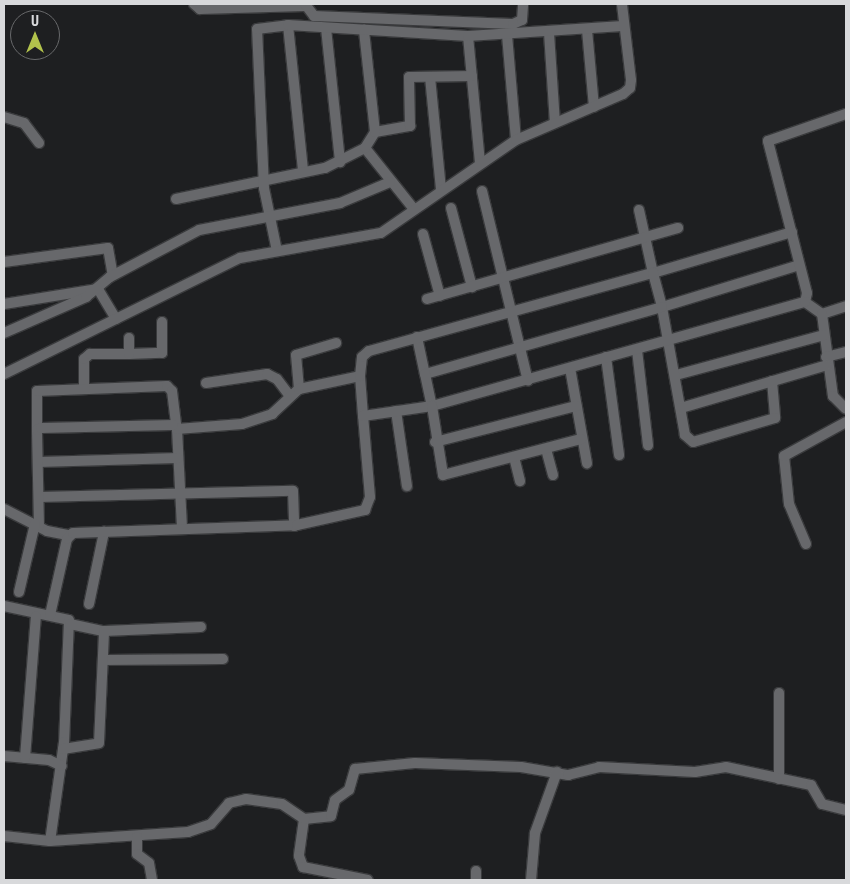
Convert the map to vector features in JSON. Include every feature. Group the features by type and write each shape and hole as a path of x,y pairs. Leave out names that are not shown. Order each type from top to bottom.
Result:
{"street":[{"path":"194,4 200,9 305,5 314,16 513,24 522,20 522,4"},
{"path":"4,374 240,258 381,233 440,189 516,140 630,88 622,4"},
{"path":"277,251 268,217 263,179 255,33 261,27 288,25 468,36 549,33 623,26"},
{"path":"288,25 304,171"},
{"path":"326,28 340,162"},
{"path":"176,199 340,162 365,148 375,132 364,30"},
{"path":"587,30 594,106"},
{"path":"549,33 555,123"},
{"path":"507,35 516,140"},
{"path":"468,36 480,163"},
{"path":"375,132 410,126 409,77 472,76"},
{"path":"430,77 440,189"},
{"path":"846,114 768,141 792,232 805,302 822,314 832,396 846,409"},
{"path":"4,116 24,123 39,143"},
{"path":"365,148 390,182 413,208"},
{"path":"4,333 98,289 113,275 199,230 340,204 390,182"},
{"path":"482,190 506,277 528,381"},
{"path":"451,208 472,286"},
{"path":"639,210 671,340 685,435 693,442 776,418 772,381"},
{"path":"428,299 678,228"},
{"path":"4,509 37,525 68,535 104,532 294,526 365,510 370,497 360,376 362,357 369,351 653,273 792,232"},
{"path":"424,234 440,296"},
{"path":"4,262 108,248 113,275"},
{"path":"425,374 662,307 799,265"},
{"path":"98,289 116,319"},
{"path":"4,304 98,289"},
{"path":"363,416 432,406 528,381 606,357 637,350 805,302"},
{"path":"822,314 846,306"},
{"path":"84,389 84,359 90,354 162,353 162,322"},
{"path":"676,375 824,335"},
{"path":"417,337 432,406 435,442 443,475 581,440"},
{"path":"128,338 128,354"},
{"path":"299,389 296,355 336,343"},
{"path":"637,350 648,445"},
{"path":"681,408 772,381 846,352"},
{"path":"606,357 619,455"},
{"path":"570,368 586,463"},
{"path":"206,382 268,374 277,379 290,396"},
{"path":"37,430 48,426 218,429 266,417 299,389 360,376"},
{"path":"19,592 37,525 39,497 37,391 167,386 172,402 175,427 182,529"},
{"path":"435,442 576,406"},
{"path":"396,411 407,486"},
{"path":"806,544 789,504 784,456 846,422"},
{"path":"546,449 553,475"},
{"path":"514,457 520,481"},
{"path":"38,462 178,458"},
{"path":"39,497 293,491 294,526"},
{"path":"89,604 104,532"},
{"path":"50,616 68,535"},
{"path":"4,609 36,616 64,617 70,624 104,631 201,627"},
{"path":"25,758 36,616"},
{"path":"50,841 62,766 70,624"},
{"path":"63,749 99,743 104,631"},
{"path":"103,660 224,659"},
{"path":"779,693 779,779"},
{"path":"4,756 25,758 62,766"},
{"path":"4,836 50,841 137,837 204,828 240,799 282,804 304,819 331,816 335,800 349,790 355,769 374,764 482,765 557,772 568,775 599,767 695,772 726,767 811,786 822,804 846,810"},
{"path":"531,880 535,833 557,772"},
{"path":"304,819 299,856 303,867 368,880"},
{"path":"137,837 137,854 149,863 152,880"}]}
